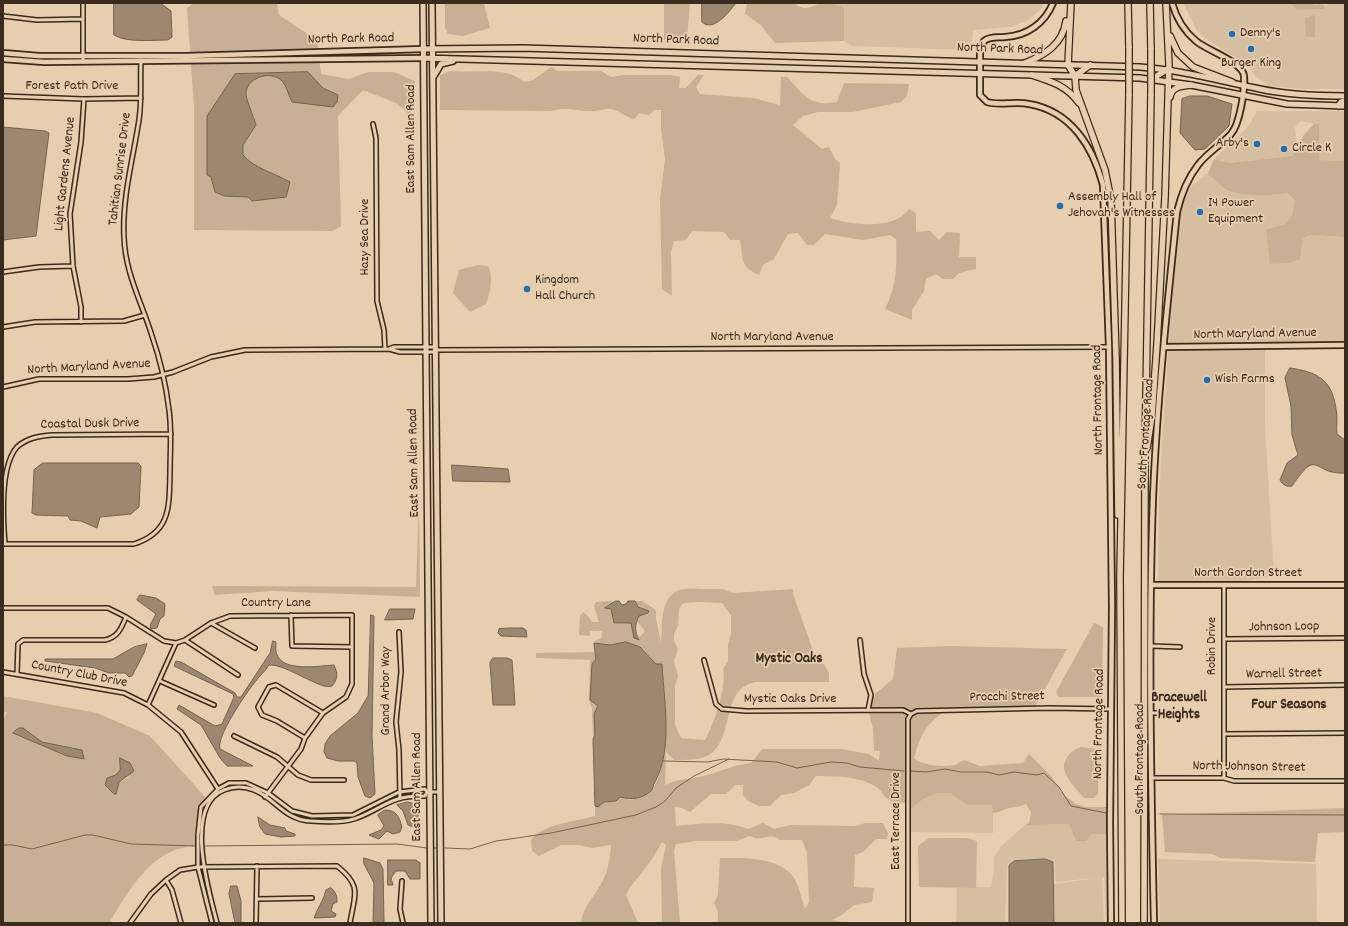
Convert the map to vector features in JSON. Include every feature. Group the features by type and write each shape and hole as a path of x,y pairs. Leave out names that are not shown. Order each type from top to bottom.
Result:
{"highway":[{"path":"1025,63 1045,54 1059,41 1066,24 1069,3"},
{"path":"1069,3 1068,65 1074,76 1076,90 1105,170 1111,200 1116,358 1117,501 1120,577"},
{"path":"1122,923 1120,577 1129,94 1128,3"},
{"path":"1144,923 1145,456 1151,94 1150,3"},
{"path":"1145,456 1150,438 1157,344 1168,109 1168,29 1166,3"},
{"path":"1168,29 1174,47 1187,62 1204,73 1232,82"},
{"path":"1074,76 1090,65"},
{"path":"1152,79 1168,69"},
{"path":"1032,75 1057,83 1064,87 1083,108"},
{"path":"1168,109 1173,90 1178,87 1191,85"}],"main road":[{"name":"East Sam Allen Road","path":"423,3 431,923"},
{"name":"East Sam Allen Road","path":"432,3 441,923"},
{"name":"North Park Road","path":"424,49 529,48 1090,65 1168,69 1294,94 1345,96"},
{"name":"North Park Road","path":"424,58 1152,79 1191,85 1287,104 1345,106"},
{"path":"433,80 436,70 441,64 459,59"},
{"path":"1338,106 1342,101 1345,101"}],"street":[{"path":"83,3 83,62"},
{"name":"North Frontage Road","path":"1053,3 1045,17 1030,30 1017,35 992,37 984,41 981,47 980,95 986,102 1030,104 1054,112 1076,130 1094,157 1099,172 1104,198 1109,347 1112,607 1110,709 1111,923"},
{"name":"South Frontage Road","path":"1154,923 1151,585 1156,444 1176,212 1180,197 1198,165 1232,134 1236,127 1244,85 1242,69 1196,41 1183,27 1172,3"},
{"path":"3,16 37,20 83,19"},
{"name":"North Park Road","path":"3,53 38,56 141,56 324,53 424,49"},
{"name":"Tahitian Sunrise Drive","path":"4,544 127,545 150,537 162,525 169,509 169,409 153,337 134,290 124,239 127,194 141,98 141,56"},
{"name":"North Park Road","path":"3,59 32,62 140,62 424,58"},
{"name":"Forest Path Drive","path":"3,96 84,99 141,98"},
{"name":"Light Gardens Avenue","path":"81,322 81,307 73,266 70,214 82,136 84,99"},
{"name":"Hazy Sea Drive","path":"373,124 376,138 377,301 387,349"},
{"path":"3,272 39,267 73,266"},
{"path":"3,327 36,322 124,321 145,315"},
{"name":"North Maryland Avenue","path":"1164,347 1345,345"},
{"name":"North Maryland Avenue","path":"3,388 39,379 142,378 162,375 232,351 387,349 400,352 426,350 1109,347"},
{"name":"Coastal Dusk Drive","path":"4,544 5,472 17,448 26,441 37,436 52,435 170,434"},
{"name":"North Gordon Street","path":"1151,585 1224,586 1345,584"},
{"name":"Robin Drive","path":"1224,586 1224,778"},
{"path":"3,608 108,608 126,617 164,641 176,644 148,705"},
{"name":"Country Lane","path":"176,644 185,640 211,622 230,616 352,615 352,684 346,697 323,713 305,738 301,749 265,797"},
{"path":"291,616 292,646 352,647"},
{"name":"Country Club Drive","path":"126,617 121,629 113,638 105,640 23,640 18,644 17,674 124,693 148,705 181,732 219,790"},
{"path":"211,622 254,648"},
{"name":"Grand Arbor Way","path":"399,632 401,672 396,722 399,750 400,798"},
{"name":"Johnson Loop","path":"1224,640 1345,638"},
{"path":"185,640 238,675"},
{"path":"860,640 864,674 871,695 868,710"},
{"path":"1151,646 1180,647"},
{"name":"Mystic Oaks Drive","path":"704,660 716,704 722,709 746,711 903,710 911,714"},
{"path":"3,672 17,674"},
{"path":"160,681 214,705"},
{"path":"305,738 277,721 262,715 258,707 269,687 276,685 323,713"},
{"name":"Warnell Street","path":"1224,687 1345,685"},
{"name":"Procchi Street","path":"911,714 917,711 1049,708 1110,709"},
{"path":"1152,713 1180,713"},
{"name":"East Terrace Drive","path":"908,923 908,719 911,714"},
{"path":"1224,734 1345,733"},
{"path":"234,736 277,757 298,775 311,780 344,780"},
{"name":"North Johnson Street","path":"1152,778 1224,778 1234,781 1345,780"},
{"path":"212,923 198,867 199,817 201,808 212,796 229,783 246,783 268,793 292,811 306,816 353,815 399,792 425,789 429,792 439,792"},
{"path":"219,790 242,787 255,790 289,816 310,821 352,820 400,798 425,796 429,792"},
{"path":"411,791 412,796"},
{"path":"212,796 204,817 202,835 203,867 216,923"},
{"path":"386,799 388,803"},
{"path":"378,803 380,807"},
{"path":"327,816 327,821"},
{"path":"199,817 204,817"},
{"path":"256,923 258,899 257,866"},
{"path":"130,923 150,894 180,870 198,867 336,866 350,876 356,888 350,923"},
{"path":"166,880 172,890 181,923"},
{"path":"402,881 400,909 403,923"},
{"path":"258,899 312,898"}],"shaded area":[{"path":"114,3 160,3 171,11 172,37 168,40 119,38 114,35"},
{"path":"194,3 277,3 279,15 317,40 321,74 349,79 368,72 394,72 415,81 415,108 409,114 396,103 363,90 338,116 341,226 333,231 194,230 194,107 187,8"},
{"path":"445,3 484,3 490,28 463,36 448,34 445,28"},
{"path":"664,3 690,3 687,40 664,40"},
{"path":"702,3 736,3 716,23 706,25 702,22"},
{"path":"747,3 794,3 802,8 811,7 822,3 830,3 839,6 844,8 844,41 775,43 761,25 745,14"},
{"path":"827,3 1043,3 1042,8 1027,21 1011,27 973,30 971,50 852,46 844,41 844,8"},
{"path":"1183,3 1290,3 1297,10 1323,9 1330,3 1345,3 1345,89 1304,89 1269,86 1255,76 1249,66 1209,41 1197,31"},
{"path":"1290,3 1315,3 1315,5 1319,4 1326,6 1323,9 1297,10"},
{"path":"1315,15 1315,37 1306,37 1305,18"},
{"path":"551,67 558,71 601,71 611,77 624,75 672,75 680,77 679,88 686,88 698,75 704,75 696,87 700,94 753,98 780,105 781,77 787,77 808,98 820,103 837,102 844,83 909,84 907,96 901,102 853,112 818,112 803,116 793,125 822,149 829,147 835,159 840,163 837,205 830,218 864,224 881,223 899,218 909,209 916,213 916,232 930,231 939,240 947,232 960,233 959,257 976,257 976,269 959,273 953,279 943,279 936,274 926,279 924,291 912,310 912,320 885,309 892,292 896,267 896,239 890,235 863,240 825,234 814,245 807,245 798,233 788,234 774,259 763,265 759,275 745,265 742,257 740,240 730,240 724,232 692,231 686,240 674,241 671,252 672,296 662,289 660,199 665,159 661,129 661,110 654,110 649,115 639,113 634,119 609,109 597,111 569,109 551,111 440,110 440,75 451,71 490,71 508,74 517,77 524,82 533,80"},
{"path":"308,72 323,88 338,95 337,102 333,107 292,102 283,82 279,78 273,76 262,76 256,79 251,82 246,92 256,125 243,145 243,155 258,167 290,182 286,197 252,201 248,197 224,196 215,192 211,177 207,175 207,116 235,74"},
{"path":"1190,96 1207,96 1232,104 1229,126 1205,149 1195,150 1180,133 1182,99"},
{"path":"1257,111 1345,111 1345,161 1319,160 1319,125 1301,121 1295,127 1297,146 1292,156 1229,163 1214,159 1248,127"},
{"path":"1314,124 1319,124 1319,160 1345,161 1345,237 1310,235 1303,239 1300,259 1288,263 1270,264 1266,229 1286,224 1292,215 1295,200 1287,193 1274,195 1252,195 1229,191 1208,173 1214,159 1229,163 1292,156 1303,136"},
{"path":"3,127 45,131 49,133 36,236 3,240"},
{"path":"1208,173 1221,186 1274,195 1287,193 1295,200 1292,215 1286,224 1266,229 1302,251 1303,239 1310,235 1345,237 1345,343 1168,345 1179,212 1191,186"},
{"path":"478,265 488,266 490,270 490,290 486,304 470,312 453,293 459,270"},
{"path":"1265,348 1265,427 1274,576 1244,581 1158,581 1159,497 1168,349"},
{"path":"1290,368 1315,375 1322,379 1331,390 1337,412 1337,434 1345,440 1345,473 1334,472 1316,465 1312,465 1307,467 1292,486 1285,485 1280,480 1287,463 1298,455 1292,435 1291,406 1285,378"},
{"path":"43,463 138,463 141,466 139,507 131,514 100,517 97,528 81,521 70,520 68,516 36,515 32,513 34,470"},
{"path":"452,465 508,469 510,482 453,481"},
{"path":"419,493 420,597 273,591 215,595 212,586 416,587"},
{"path":"686,589 722,589 733,593 793,589 793,594 817,662 824,664 829,673 829,682 755,682 743,687 736,696 731,707 725,731 720,743 713,752 702,758 692,760 674,760 666,752 665,785 676,781 708,775 734,766 751,763 762,749 842,749 869,754 879,761 880,751 874,751 873,729 868,708 875,694 893,679 897,648 951,646 1067,649 1035,707 917,709 909,713 905,720 905,803 890,801 875,786 861,780 854,778 816,776 809,785 794,793 781,795 770,806 759,806 748,801 743,795 743,785 735,785 726,794 711,794 690,812 682,808 675,807 676,826 731,824 748,829 763,823 774,829 791,825 856,826 865,823 883,823 888,833 887,839 876,839 863,852 855,855 854,887 874,888 872,902 854,905 842,915 832,920 847,923 718,923 718,912 714,903 718,895 720,858 760,860 779,866 794,878 805,909 809,902 807,852 802,840 780,840 773,837 754,838 750,836 736,841 697,841 676,844 674,851 680,923 662,923 661,868 666,845 662,842 653,858 626,895 638,923 581,923 586,907 598,889 607,870 611,845 592,848 580,845 561,845 539,856 532,851 531,840 544,830 560,824 595,816 595,806 620,797 629,800 639,798 652,790 659,776 664,750 656,664 643,649 626,642 610,645 594,643 596,640 601,639 602,631 590,631 590,636 579,635 580,616 583,612 592,622 599,622 594,606 596,602 612,601 614,603 605,607 611,609 613,622 616,624 631,623 634,636 639,639 635,634 640,637 645,631 636,620 639,616 648,613 646,610 637,606 635,601 642,601 656,610 656,619 661,643 663,614 667,601 671,595 677,591","holes":["683,603 722,603 731,615 731,634 728,645 728,661 723,669 724,676 719,705 705,740 681,738 675,725 675,686 678,676 674,661 678,649 674,641 674,634 678,626 679,609"]},
{"path":"140,595 156,598 165,604 164,616 160,619 157,628 151,629 150,625 156,614 137,600"},
{"path":"616,601 619,601 622,605 626,604 628,601 635,601 638,607 649,611 648,613 639,616 637,619 636,629 639,640 634,638 631,623 614,623 611,609 605,608"},
{"path":"390,609 415,609 413,619 385,620"},
{"path":"371,615 374,616 372,736 375,794 370,798 365,796 358,777 357,763 354,761 338,761 327,758 324,752 325,744 330,736 358,713 368,696"},
{"path":"1094,623 1103,627 1102,697 1059,697 1056,692"},
{"path":"523,628 526,630 527,637 501,636 498,633 499,629"},
{"path":"273,641 276,642 277,655 287,664 302,667 334,665 337,674 336,679 332,686 320,685 285,669 269,665 239,705 227,725 220,743 220,749 253,766 227,766 220,758 201,725 177,709 179,705 215,726 222,724 234,697 233,694 174,666 176,661 181,662 235,693 237,697 241,697 270,653"},
{"path":"626,642 640,647 656,664 662,664 666,724 664,755 661,769 651,791 644,796 636,798 620,797 616,801 604,802 598,807 595,806 593,739 595,735 594,714 598,706 590,700 592,664 596,659 594,643 610,645"},
{"path":"147,644 132,676 129,677 125,673 109,673 95,668 45,661 45,659 113,659 134,647"},
{"path":"594,652 596,659 592,664 590,691 598,709 596,710 595,734 593,739 592,708 589,700 590,660 536,658 536,653"},
{"path":"493,658 507,658 512,660 515,705 493,705 490,663"},
{"path":"3,696 97,713 150,736 208,800 200,822 201,847 182,848 158,859 139,878 109,923 3,923 3,721 7,712 3,712","holes":["17,734 33,736 42,742 75,748 83,759 67,756","121,768 129,777 119,782 117,788 109,790 106,787 109,777 116,775"]},
{"path":"944,712 928,726 921,737 914,758 917,761 945,766 955,765 964,760 980,766 1023,763 1029,754 1051,776 1065,796 1076,804 1087,807 1108,807 1108,834 1093,834 1086,841 1076,841 1069,824 1025,825 1029,823 1031,812 1026,804 993,813 992,805 967,805 950,793 939,793 923,799 911,809 910,720 916,714 920,713"},
{"path":"19,728 23,728 42,742 82,750 84,759 67,756 13,733"},
{"path":"1081,747 1098,749 1098,794 1094,798 1084,798 1071,783 1065,772 1064,767 1068,756 1074,750"},
{"path":"120,758 130,763 134,771 119,782 116,794 114,794 105,785 107,778 116,775 120,770"},
{"path":"939,793 950,793 967,805 993,805 993,833 910,832 910,808 911,809 923,799"},
{"path":"408,802 415,804 419,811 416,828 408,825 403,811 397,805"},
{"path":"1345,808 1345,832 1318,833 1315,862 1221,858 1212,854 1165,852 1162,815"},
{"path":"385,810 392,811 396,814 402,827 400,832 393,834 387,831 379,839 369,835 381,830 384,826 378,815"},
{"path":"258,817 270,825 285,828 286,831 295,834 295,836 281,837 265,834 260,827"},
{"path":"1069,824 1086,841 1093,834 1108,834 1109,923 1106,923 1104,877 1055,882 1055,862 1046,858 1013,860 1007,865 1005,923 956,923 957,888 991,887 994,871 994,858 1001,846 1025,825"},
{"path":"929,838 967,838 977,841 976,888 919,887 918,846"},
{"path":"364,858 380,863 383,869 384,923 373,923 374,883 364,864"},
{"path":"1046,859 1053,862 1054,923 1009,923 1009,865 1014,861"},
{"path":"1158,859 1316,864 1317,923 1160,923"},
{"path":"388,860 416,860 420,863 420,879 410,879 405,871 396,871 391,878 393,885 388,885"},
{"path":"1102,877 1104,923 1054,923 1053,884"},
{"path":"231,886 237,886 241,901 241,923 235,923 229,894"},
{"path":"331,888 337,898 337,902 333,904 331,911 336,914 335,917 314,918 326,890"}],"waterway":[{"path":"663,761 708,762 723,759 777,762 797,768 831,762 847,763 860,767 904,771"},
{"path":"445,848 470,849 496,841 551,833 636,815 656,807 665,801 676,788 694,776 729,759"},
{"path":"911,771 926,772 945,769 961,772 987,772 999,775 1014,772 1037,775 1044,773 1059,787 1071,806 1106,813"},
{"path":"1160,814 1345,815"},
{"path":"3,845 13,845 32,849 85,835 93,835 131,844 196,846"},
{"path":"205,846 397,844 427,848"}],"place":[{"name":"Denny's","path":"1232,34"},
{"name":"Burger King","path":"1251,49"},
{"name":"Arby's","path":"1257,144"},
{"name":"Circle K","path":"1284,149"},
{"name":"Assembly Hall of Jehovah's Witnesses","path":"1060,206"},
{"name":"I4 Power Equipment","path":"1200,212"},
{"name":"Kingdom Hall Church","path":"527,289"},
{"name":"Wish Farms","path":"1207,380"}],"district":[{"name":"Mystic Oaks","path":"789,660"},
{"name":"Four Seasons","path":"1289,706"},
{"name":"Bracewell Heights","path":"1179,708"}]}
